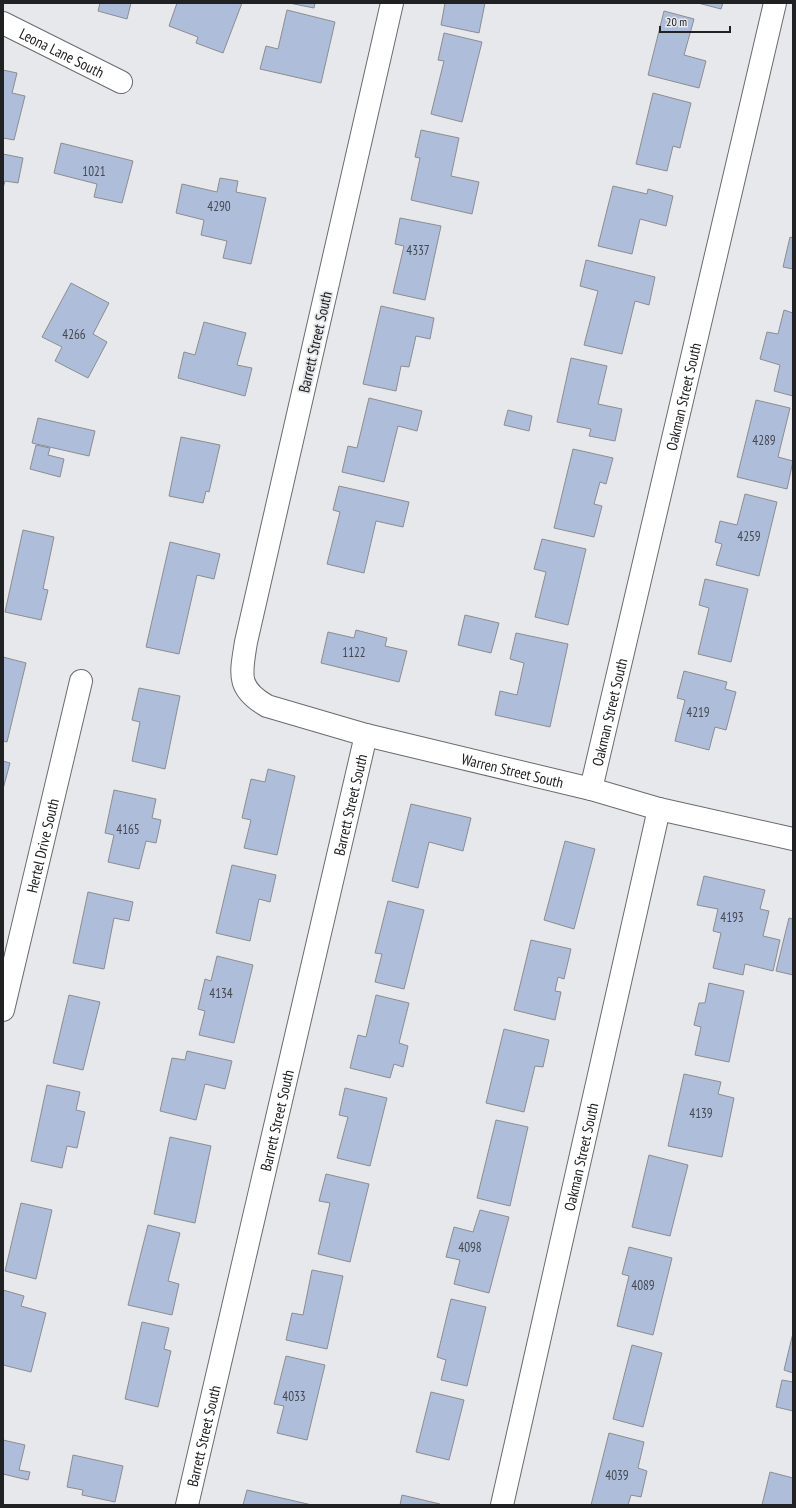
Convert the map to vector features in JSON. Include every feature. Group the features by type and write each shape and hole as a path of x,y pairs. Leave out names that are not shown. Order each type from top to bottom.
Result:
{"street":[{"name":"Barrett Street South","path":"242,682 242,666 246,642 392,3"},
{"name":"Oakman Street South","path":"591,790 775,3"},
{"name":"Leona Lane South","path":"3,23 122,82"},
{"name":"Hertel Drive South","path":"3,1010 81,681"},
{"name":"Warren Street South","path":"242,682 252,697 267,706 366,735 591,790 659,810 793,839"},
{"name":"Barrett Street South","path":"187,1505 366,735"},
{"name":"Oakman Street South","path":"502,1505 659,810"}],"building":[{"path":"100,3 131,3 127,19 98,11"},
{"path":"177,3 242,3 223,53 196,43 198,37 169,26"},
{"path":"289,3 315,3 314,8"},
{"path":"445,3 485,3 479,33 441,25"},
{"path":"698,3 723,3 721,9"},
{"path":"287,10 335,22 321,83 260,69 266,46 278,49"},
{"path":"664,11 694,19 684,55 706,61 699,88 648,75"},
{"path":"444,33 482,42 462,122 431,114 444,61 438,60"},
{"path":"3,70 17,73 12,93 25,96 14,140 3,138"},
{"path":"653,93 691,103 680,148 673,146 667,171 636,164"},
{"path":"421,130 459,138 451,176 479,182 472,214 411,200 420,158 415,157"},
{"path":"61,143 133,161 122,203 94,197 97,184 54,173"},
{"path":"3,154 23,158 18,183 5,181 3,188"},
{"path":"220,178 238,181 236,192 266,198 251,264 223,258 227,241 201,235 204,220 176,213 182,184 217,192"},
{"path":"613,186 647,194 648,189 673,196 666,226 640,219 632,254 598,246"},
{"path":"400,218 441,226 425,300 393,293 404,246 395,244"},
{"path":"790,237 793,238 793,269 783,267"},
{"path":"586,260 655,277 649,305 635,301 622,354 584,345 598,291 580,286"},
{"path":"71,283 109,303 93,334 107,342 88,378 55,361 62,347 42,337"},
{"path":"381,306 434,318 430,339 416,336 409,367 401,366 396,391 363,384"},
{"path":"784,310 793,313 793,396 774,391 780,365 760,359 767,332 778,334"},
{"path":"204,322 246,333 237,365 252,368 245,396 178,378 184,352 195,355"},
{"path":"571,358 607,366 598,404 622,409 615,441 589,436 591,429 557,422"},
{"path":"369,398 422,411 417,431 398,426 384,482 342,472 348,446 357,448"},
{"path":"756,400 790,408 778,457 793,461 787,489 737,477"},
{"path":"508,410 532,416 529,431 504,425"},
{"path":"38,418 95,431 89,456 32,443"},
{"path":"181,437 220,445 209,492 206,491 203,503 169,496"},
{"path":"36,445 50,448 48,455 64,459 60,477 30,469"},
{"path":"573,449 613,458 606,484 600,482 594,504 602,506 594,537 554,528"},
{"path":"339,486 409,502 403,527 376,521 364,573 327,564 340,512 333,510"},
{"path":"745,494 777,502 759,576 716,565 722,544 715,542 720,521 737,525"},
{"path":"23,530 54,537 43,589 48,590 41,620 5,612"},
{"path":"542,539 586,549 568,625 535,617 546,572 534,569"},
{"path":"170,542 220,554 214,579 197,575 179,654 146,647"},
{"path":"705,579 748,589 731,662 698,654 709,608 699,605"},
{"path":"465,615 499,623 491,653 458,645"},
{"path":"356,630 387,638 385,646 407,651 399,682 321,663 328,632 354,638"},
{"path":"516,633 568,644 550,727 495,715 500,691 517,695 524,663 510,659"},
{"path":"3,657 26,663 7,742 3,741"},
{"path":"684,671 727,682 725,689 736,692 726,730 715,727 709,750 675,741 685,700 677,698"},
{"path":"139,688 180,696 165,769 132,761 140,722 132,720"},
{"path":"3,761 10,763 3,789"},
{"path":"268,769 295,776 277,855 244,848 251,820 242,818 251,779 265,782"},
{"path":"114,790 156,799 152,818 161,820 156,843 146,841 139,869 108,862 114,835 105,833"},
{"path":"411,804 471,818 463,851 429,842 418,888 392,881"},
{"path":"565,841 595,849 574,929 544,920"},
{"path":"232,865 276,875 270,902 259,899 250,941 216,933"},
{"path":"704,876 765,890 760,909 769,911 763,936 780,940 773,971 745,964 743,975 713,968 721,933 713,931 718,909 697,905"},
{"path":"88,892 133,902 129,921 114,918 104,969 73,963"},
{"path":"388,901 424,910 404,989 375,982 382,954 375,953"},
{"path":"789,918 793,919 793,975 776,971"},
{"path":"531,940 571,949 564,979 558,977 555,991 561,992 555,1020 514,1010"},
{"path":"217,956 253,965 234,1043 199,1035 205,1011 198,1009 205,979 211,981"},
{"path":"709,983 744,991 729,1062 695,1055 701,1027 694,1025 699,1003 705,1003"},
{"path":"69,995 100,1002 83,1070 53,1063"},
{"path":"376,995 409,1003 399,1043 408,1046 403,1067 394,1064 390,1078 350,1068 358,1035 366,1037"},
{"path":"504,1029 549,1040 543,1067 535,1066 524,1112 486,1103"},
{"path":"187,1051 232,1061 225,1089 205,1084 196,1120 160,1111 172,1058 185,1060"},
{"path":"684,1074 721,1082 718,1094 734,1098 722,1157 668,1146"},
{"path":"47,1085 80,1092 76,1110 85,1112 77,1148 67,1146 62,1168 31,1161"},
{"path":"345,1088 387,1098 370,1166 337,1158 348,1117 339,1115"},
{"path":"496,1120 528,1127 510,1206 477,1198"},
{"path":"170,1137 211,1146 195,1223 154,1214"},
{"path":"649,1155 688,1165 670,1236 632,1227"},
{"path":"326,1174 369,1184 350,1262 318,1254 330,1203 319,1201"},
{"path":"21,1203 52,1210 36,1279 5,1271"},
{"path":"480,1210 509,1217 489,1293 454,1284 460,1260 446,1257 454,1227 473,1232"},
{"path":"148,1225 180,1233 168,1281 179,1284 172,1315 128,1305"},
{"path":"629,1247 672,1258 653,1335 617,1326 629,1276 622,1274"},
{"path":"312,1270 343,1276 327,1349 286,1340 292,1313 303,1315"},
{"path":"3,1290 24,1296 21,1306 46,1313 31,1372 3,1365"},
{"path":"451,1299 486,1307 467,1386 441,1380 446,1360 437,1357"},
{"path":"142,1322 169,1328 164,1349 171,1351 158,1407 125,1399"},
{"path":"793,1333 793,1373 784,1370"},
{"path":"632,1345 662,1353 643,1427 613,1419"},
{"path":"286,1356 325,1365 307,1440 277,1433 284,1406 274,1404"},
{"path":"782,1380 793,1382 793,1411 776,1407"},
{"path":"431,1392 464,1400 449,1460 416,1452"},
{"path":"609,1433 644,1442 638,1468 647,1471 641,1497 631,1495 628,1505 591,1505"},
{"path":"3,1440 25,1445 19,1470 30,1472 28,1480 3,1474"},
{"path":"73,1455 123,1466 115,1502 82,1495 83,1490 67,1487"},
{"path":"770,1472 793,1478 793,1505 762,1505"},
{"path":"247,1490 312,1505 243,1505"},
{"path":"402,1495 440,1504 440,1505 400,1505"}]}
